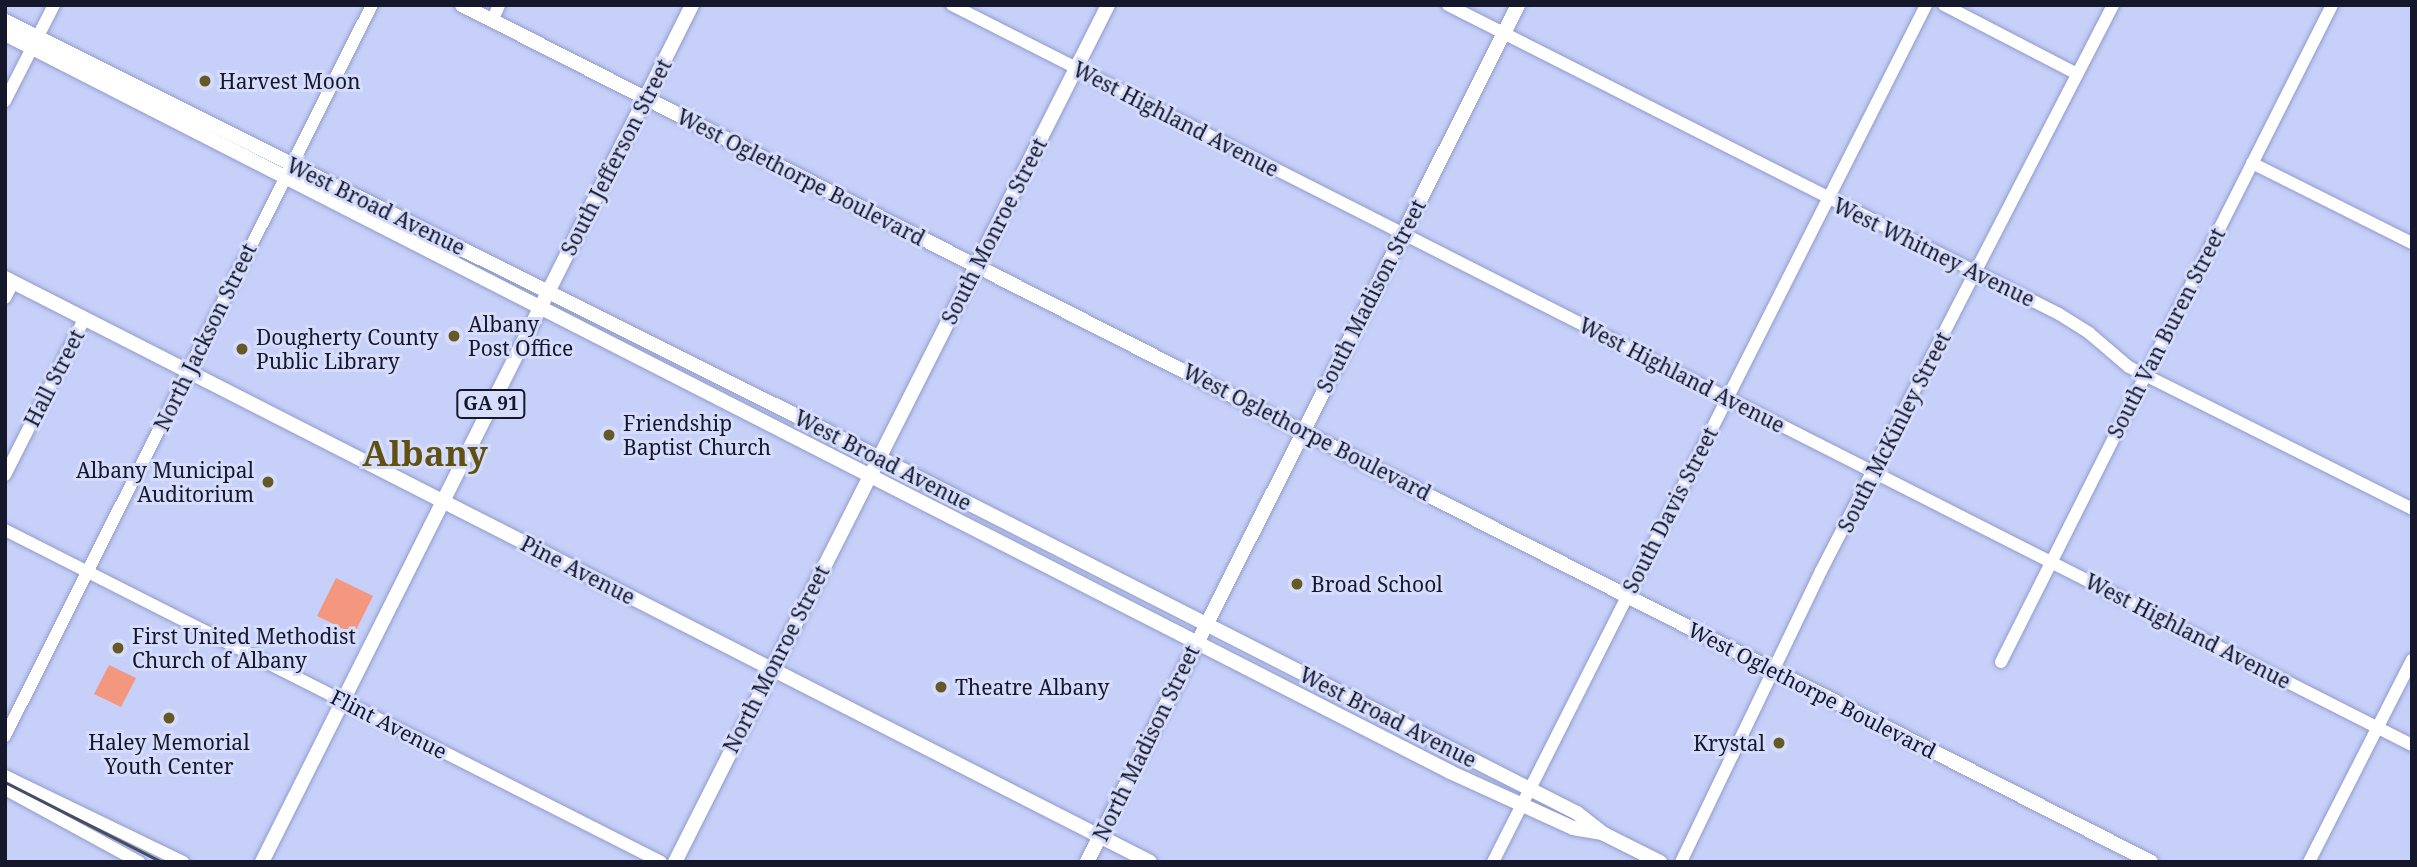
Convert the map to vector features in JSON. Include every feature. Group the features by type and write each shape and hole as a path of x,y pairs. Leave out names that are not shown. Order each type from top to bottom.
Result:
{"main road":[{"name":"West Oglethorpe Boulevard","path":"462,5 2151,862"},
{"name":"South Jefferson Street","path":"540,308 692,5"},
{"name":"South Monroe Street","path":"878,457 1108,5"},
{"name":"South Madison Street","path":"1206,624 1518,5"},
{"name":"West Broad Avenue","path":"5,21 35,42 288,170 540,308 868,476 1521,805 1573,828 1604,834"},
{"name":"West Broad Avenue","path":"5,34 35,42"},
{"name":"West Broad Avenue","path":"288,170 549,292 878,457 1577,813 1604,834 1660,862"},
{"name":"Pine Avenue","path":"9,280 1150,862"},
{"name":"GA 91","path":"262,862 540,308"},
{"name":"North Monroe Street","path":"675,862 878,457"},
{"name":"North Madison Street","path":"1087,862 1206,624"}],"street":[{"path":"5,101 54,5"},
{"name":"North Jackson Street","path":"5,736 372,5"},
{"path":"492,21 499,5"},
{"name":"West Highland Avenue","path":"953,5 2412,745"},
{"name":"West Whitney Avenue","path":"1448,5 2069,320 2089,333 2115,358 2412,509"},
{"name":"South Davis Street","path":"1493,862 1625,596 1926,5"},
{"path":"1944,5 2077,74"},
{"name":"South McKinley Street","path":"1681,862 1773,670 2113,5"},
{"name":"South Van Buren Street","path":"2001,662 2332,5"},
{"path":"2252,163 2412,243"},
{"path":"5,298 9,280"},
{"name":"Hall Street","path":"5,475 84,319"},
{"name":"Flint Avenue","path":"5,530 660,862"},
{"path":"2309,862 2412,660"},
{"path":"5,776 183,862"},
{"path":"5,789 139,862"}],"shaded area":[{"path":"336,578 373,596 354,634 317,616"},
{"path":"109,665 136,678 121,707 94,694"}],"railway":[{"path":"5,782 162,862"}],"place":[{"name":"Harvest Moon","path":"205,81"},
{"name":"Albany Post Office","path":"454,336"},
{"name":"Dougherty County Public Library","path":"242,349"},
{"name":"Friendship Baptist Church","path":"609,435"},
{"name":"Albany Municipal Auditorium","path":"268,482"},
{"name":"Broad School","path":"1297,584"},
{"name":"First United Methodist Church of Albany","path":"118,648"},
{"name":"Theatre Albany","path":"941,687"},
{"name":"Haley Memorial Youth Center","path":"169,718"},
{"name":"Krystal","path":"1779,743"}],"district":[{"name":"Albany","path":"425,453"}]}
